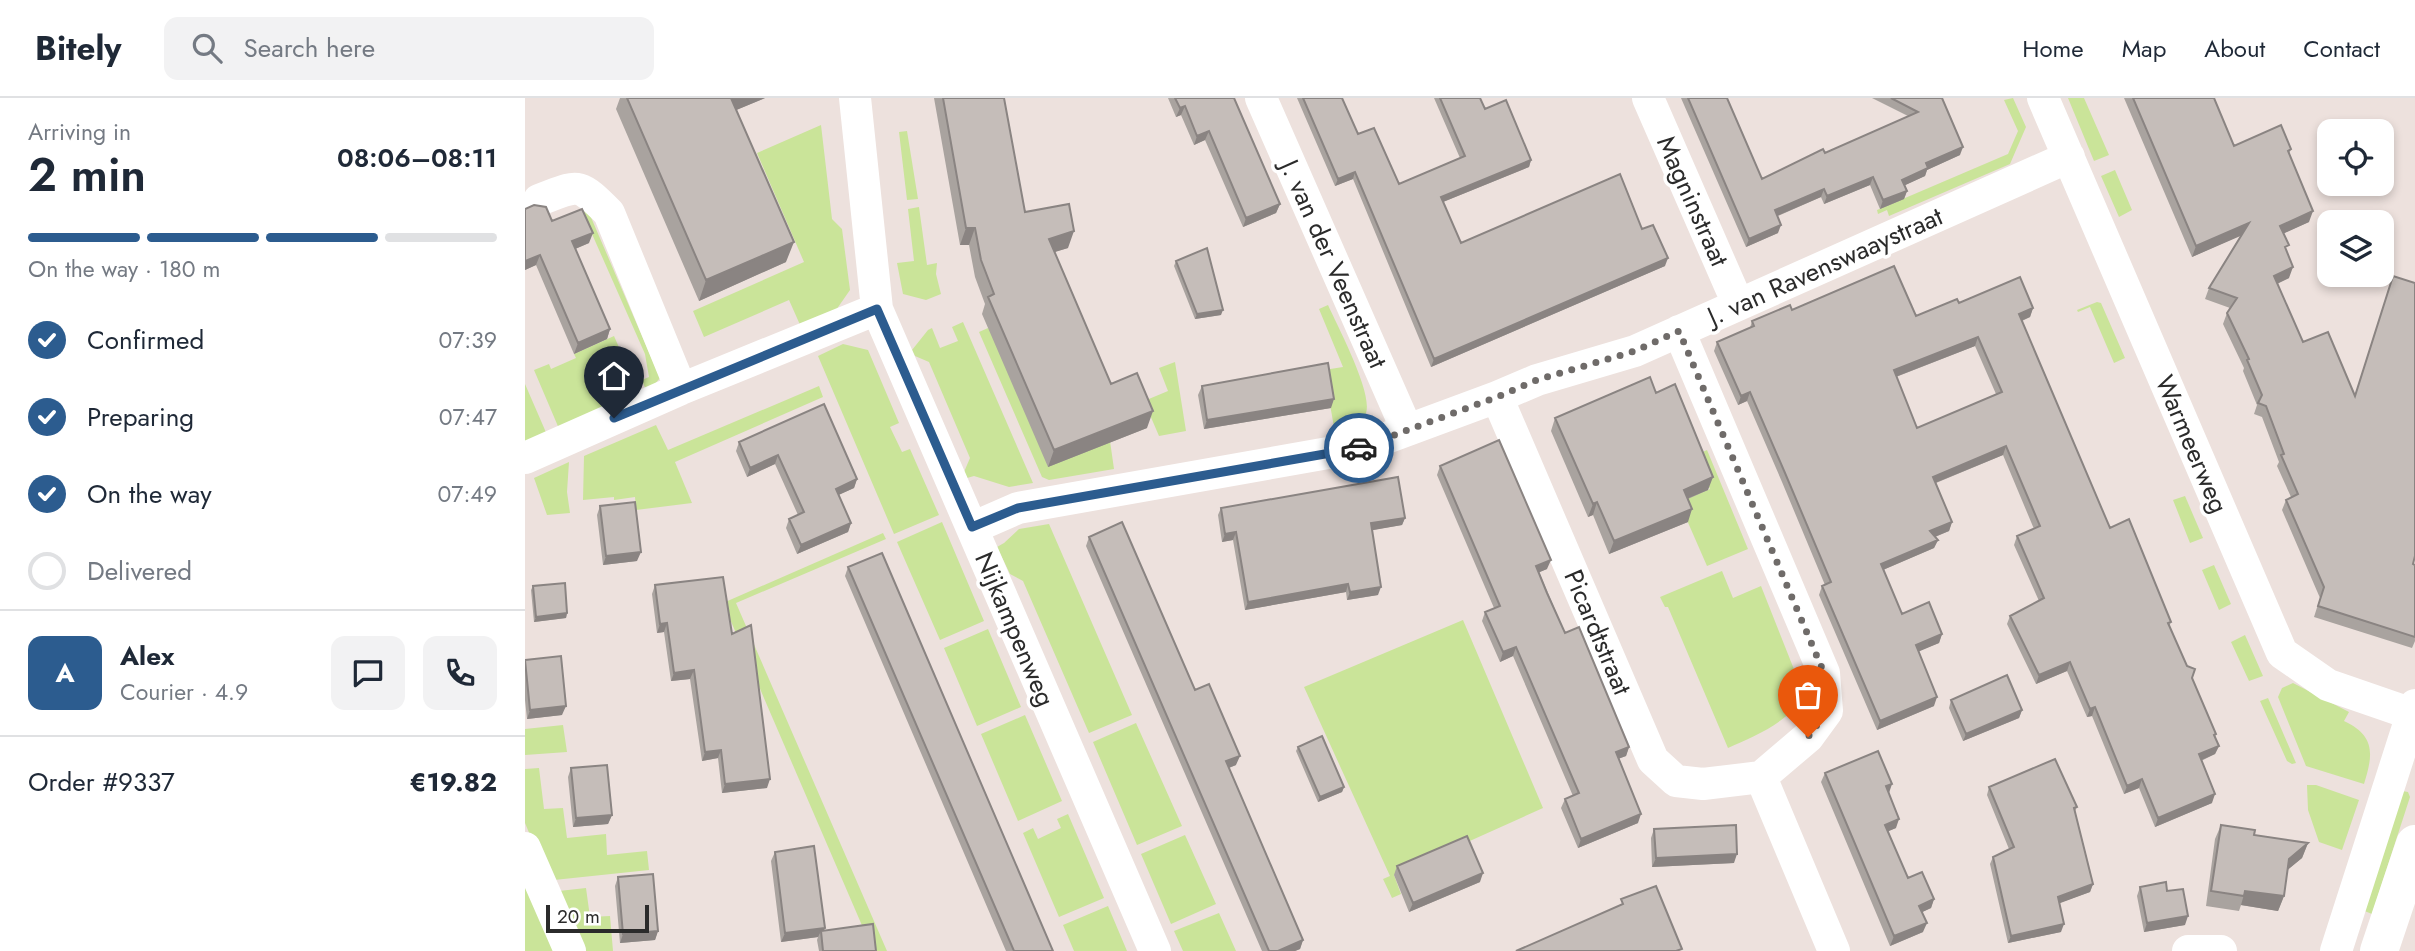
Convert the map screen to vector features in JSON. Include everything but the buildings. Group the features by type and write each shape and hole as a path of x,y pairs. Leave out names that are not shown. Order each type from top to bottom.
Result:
{"main road":[{"path":"2379,951 2415,844"}],"street":[{"name":"Nijkampenweg","path":"855,98 877,309 1155,951"},
{"name":"J. van der Veenstraat","path":"1262,98 1406,430"},
{"name":"Magninstraat","path":"1648,98 1738,304"},
{"name":"Warmeerweg","path":"2043,98 2282,653 2328,685 2414,712"},
{"name":"J. van Ravenswaaystraat","path":"972,527 1018,508 1362,447 1537,380 1635,351 2069,157"},
{"path":"538,200 573,188 588,192 609,213 681,389"},
{"path":"525,458 681,389 877,309"},
{"path":"1679,331 1824,673 1827,711 1808,737 1761,777 1834,951"},
{"name":"Picardtstraat","path":"1497,397 1653,760 1676,781 1703,784 1761,777"},
{"path":"2336,951 2414,712"},
{"path":"525,848 570,951"},
{"path":"2188,951 2221,951"}],"green space":[{"path":"2013,98 2026,127 2010,164 1889,216 1887,210 1878,214 1877,210 2008,154 2018,131 2004,100"},
{"path":"2068,98 2084,98 2109,155 2094,161"},
{"path":"821,125 832,219 842,229 850,290 834,313 801,327 789,300 704,337 693,311 804,262 757,153"},
{"path":"907,131 918,199 907,200 899,132"},
{"path":"2115,170 2132,210 2119,217 2101,176"},
{"path":"919,207 927,265 937,263 936,274 941,294 926,300 903,294 897,263 914,261 908,209"},
{"path":"587,208 660,378 647,393 642,380 649,377 645,354 584,213 578,212"},
{"path":"2101,303 2125,358 2114,363 2090,307 2078,312 2077,310"},
{"path":"1328,305 1360,376 1367,404 1366,413 1357,425 1335,433 1324,370 1343,367 1319,309"},
{"path":"963,322 1033,483 1009,487 974,476 967,478 964,472 970,458 929,362 915,356 912,350 932,328 940,348 958,341 952,327"},
{"path":"988,328 1110,441 1114,469 1049,480 1042,477 979,332"},
{"path":"614,336 635,384 627,387 632,400 560,431 534,370 549,364 551,369 576,358 574,354"},
{"path":"843,344 868,350 899,423 890,427 902,452 910,449 939,515 894,534 818,356"},
{"path":"1175,362 1186,431 1159,436 1144,401 1168,391 1159,368"},
{"path":"525,384 548,437 525,447"},
{"path":"819,386 823,397 675,462 692,503 636,510 635,497 583,500 584,456 656,425 668,450"},
{"path":"1707,450 1748,549 1707,566 1679,502 1710,489 1694,456"},
{"path":"569,462 567,492 570,513 547,515 534,478"},
{"path":"2185,496 2203,538 2190,543 2173,500"},
{"path":"942,522 984,621 940,640 897,542"},
{"path":"1049,524 1132,715 1089,733 1023,581 1010,574 997,547 1019,529"},
{"path":"883,533 886,539 736,603 887,951 873,951 723,603"},
{"path":"2214,565 2231,604 2219,610 2202,570"},
{"path":"1722,571 1733,598 1761,586 1803,692 1791,711 1782,719 1761,733 1728,748 1668,607 1665,607 1660,597"},
{"path":"1463,620 1543,808 1394,875 1401,894 1392,898 1383,879 1390,876 1304,687"},
{"path":"988,629 1021,707 977,726 944,648"},
{"path":"2245,635 2263,676 2249,681 2231,642"},
{"path":"2293,683 2349,712 2344,721 2362,733 2369,747 2369,764 2364,784 2306,766 2278,697 2282,688"},
{"path":"2268,698 2296,763 2287,761 2260,701"},
{"path":"1025,715 1062,801 1018,821 981,734"},
{"path":"1136,723 1182,826 1137,845 1093,742"},
{"path":"563,725 567,752 525,755 525,729"},
{"path":"539,768 544,809 563,808 567,838 606,834 607,855 647,851 649,870 554,880 548,878 525,823 525,769"},
{"path":"2307,785 2316,785 2359,800 2342,850 2319,842 2308,810"},
{"path":"2402,791 2408,792 2410,797 2372,914 2362,910"},
{"path":"1068,814 1104,898 1059,917 1023,833 1033,828 1038,839 1061,828 1057,819"},
{"path":"1185,835 1216,904 1171,924 1141,854"},
{"path":"525,883 554,951 525,951"},
{"path":"586,888 590,917 610,916 613,951 580,951 559,891"},
{"path":"1108,906 1127,951 1074,951 1063,925"},
{"path":"1219,913 1236,951 1183,951 1174,931"}],"way so far":[{"path":"1359,448 1537,380 1635,351 1679,331 1824,673 1827,711 1808,737"}],"route":[{"path":"614,418 877,309 972,527 1018,508 1359,448"}]}
